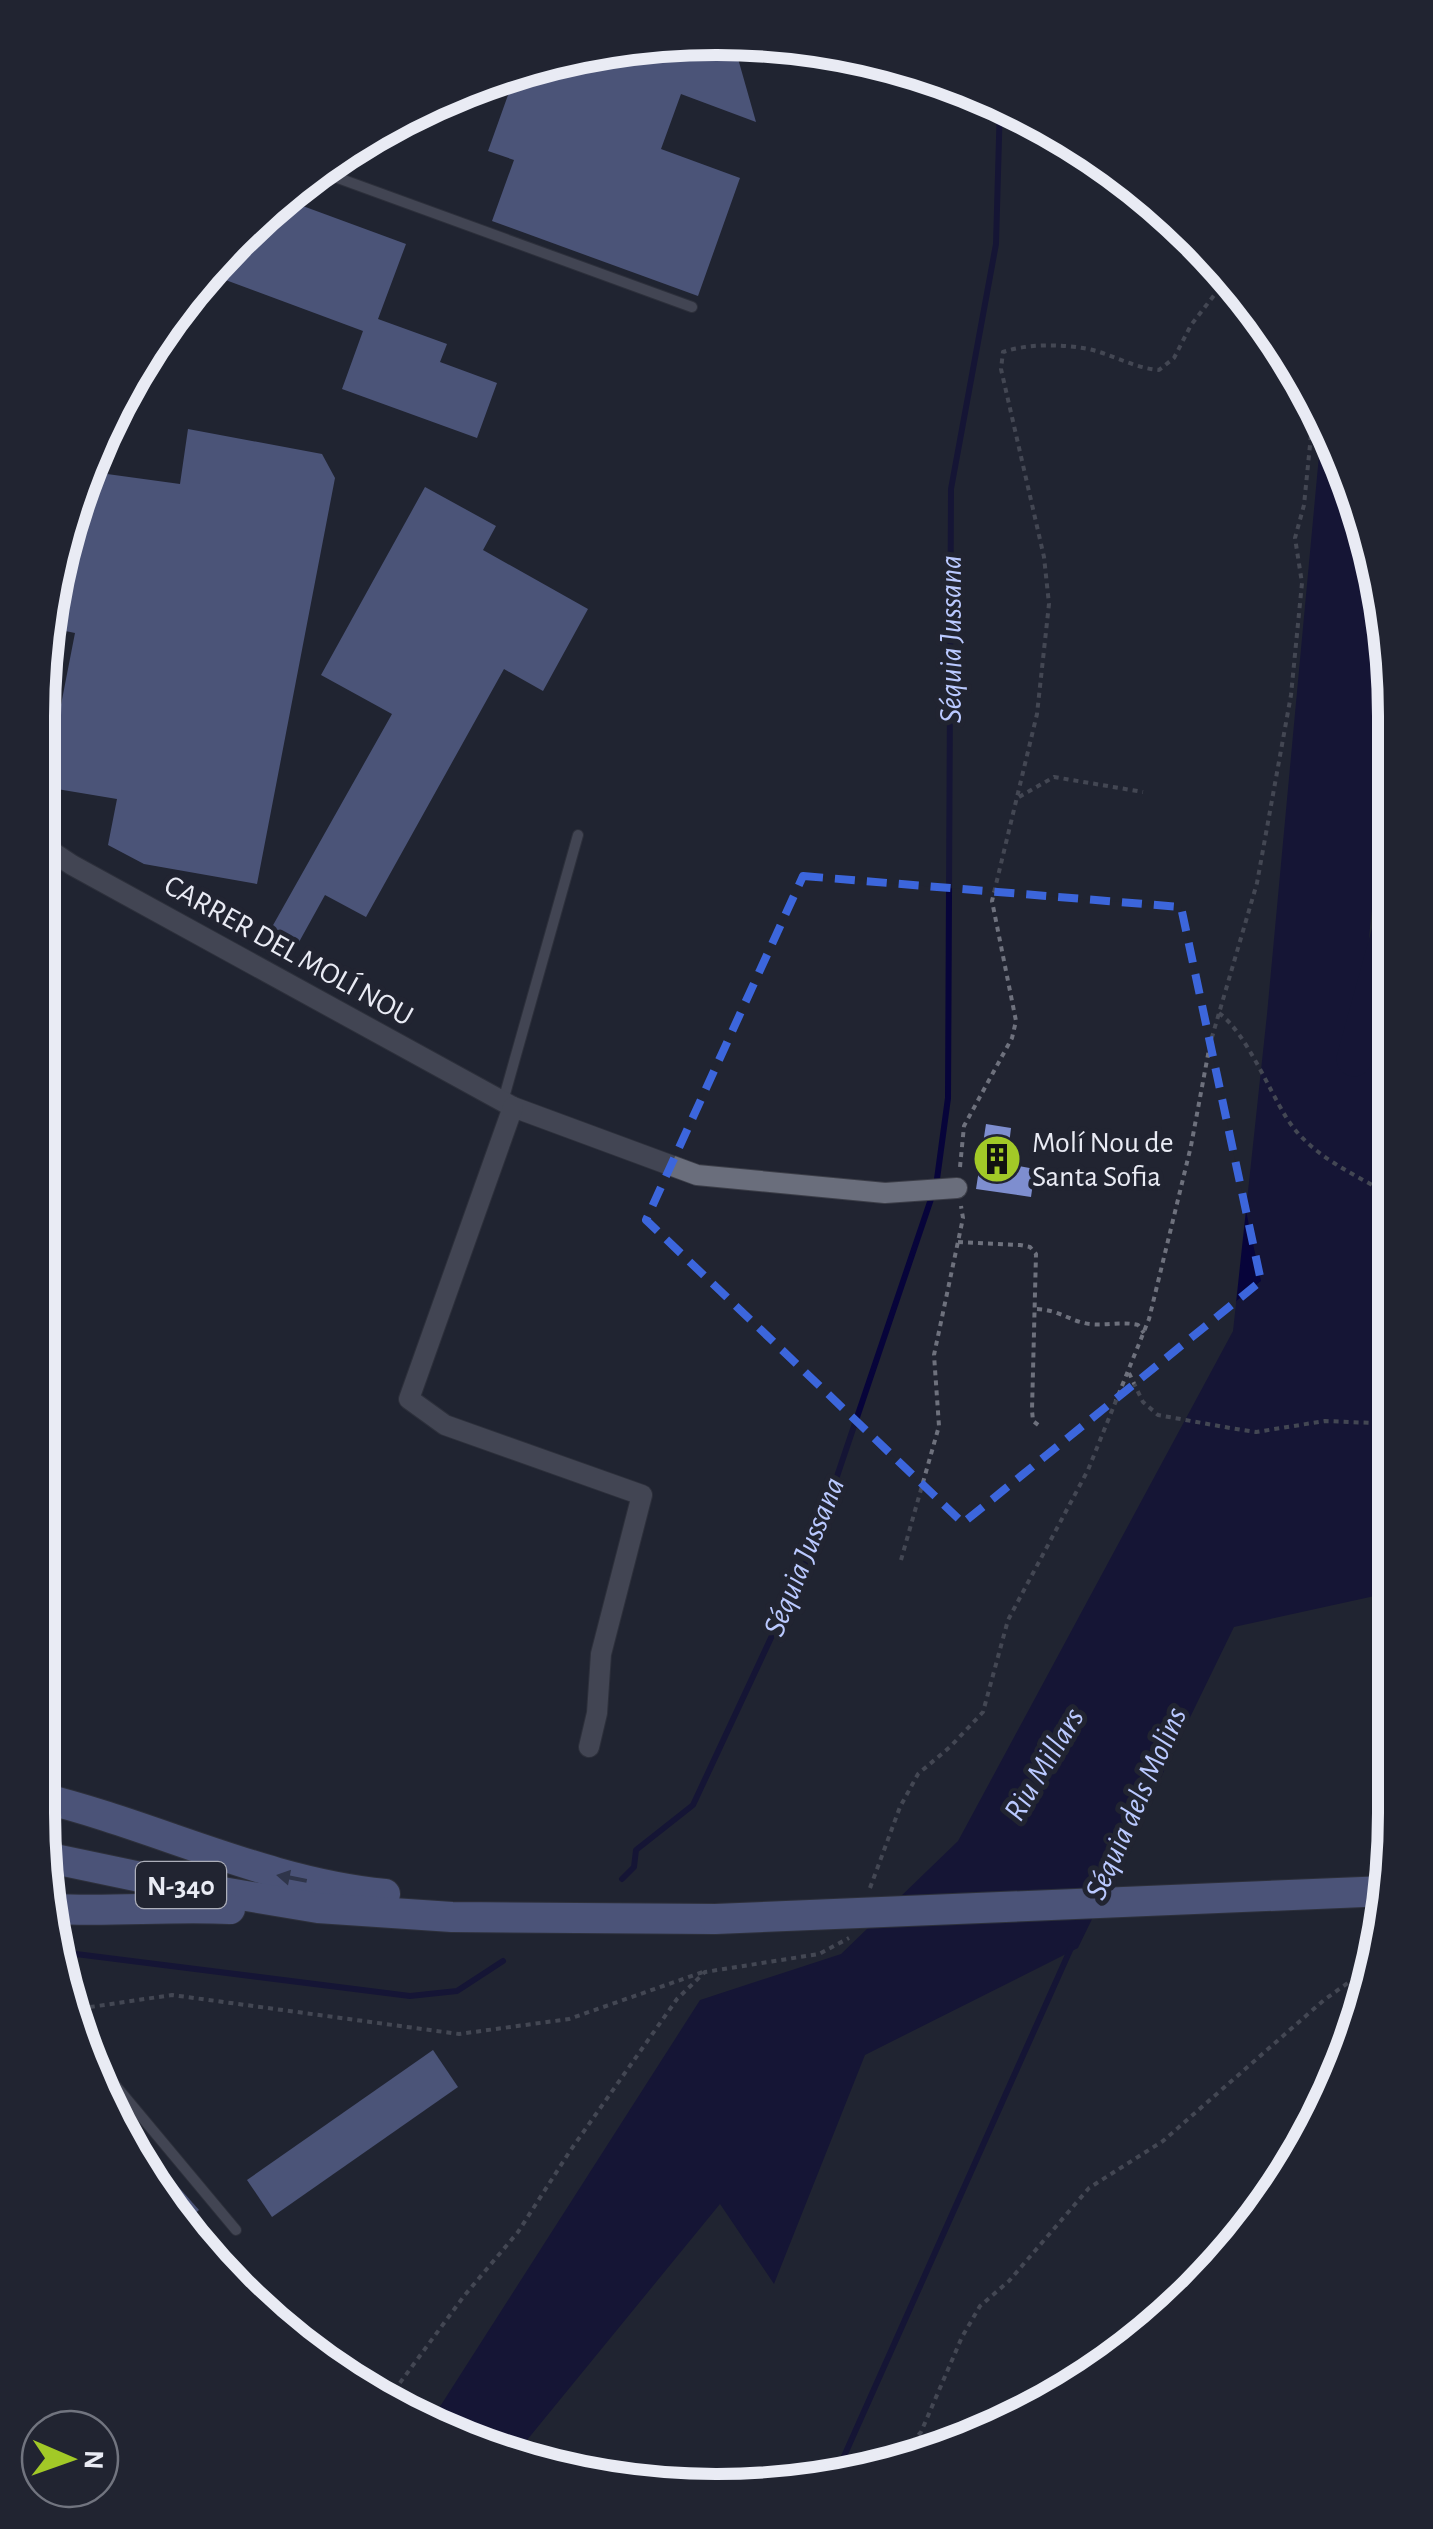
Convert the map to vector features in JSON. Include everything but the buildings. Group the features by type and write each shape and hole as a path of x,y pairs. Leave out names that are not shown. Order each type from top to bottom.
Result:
{"highway":[{"path":"55,1801 92,1810 272,1874 360,1892 424,1898 452,1917"},
{"name":"N-340","path":"56,1859 318,1908 452,1917 715,1919 1373,1891"},
{"path":"63,1909 170,1906 274,1913 318,1908"}],"street":[{"name":"CARRER DEL MOLÍ NOU","path":"55,854 508,1104 697,1175 885,1193 957,1188"},
{"path":"508,1104 409,1399 446,1425 642,1495 600,1654 597,1713 589,1748"}],"lane":[{"path":"335,177 692,306"},
{"path":"508,1104 578,835"},
{"path":"112,2082 236,2230"}],"path":[{"path":"901,1560 939,1426 934,1355 964,1218 957,1188 964,1126 1012,1038 1016,1020 992,901 1037,714 1049,604 1044,557 1001,368 1003,352 1020,346 1084,348 1144,369 1160,370 1174,358 1191,326 1220,288"},
{"path":"868,1891 900,1807 918,1774 983,1712 1008,1620 1088,1470 1144,1333 1188,1160 1200,1093 1257,883 1292,695 1302,583 1295,538 1304,505 1312,428"},
{"path":"1017,798 1054,778 1143,792"},
{"path":"1220,1014 1236,1026 1288,1120 1327,1160 1378,1188"},
{"path":"958,1242 1030,1246 1036,1254 1032,1421 1041,1428"},
{"path":"1036,1309 1065,1313 1086,1324 1126,1322 1138,1325 1144,1333"},
{"path":"1130,1373 1143,1402 1158,1415 1256,1432 1326,1422 1378,1422"},
{"path":"85,2008 172,1995 459,2034 569,2019 705,1972 819,1954 849,1940 855,1924"},
{"path":"395,2390 464,2296 518,2232 677,1999 705,1972"},
{"path":"910,2444 921,2432 962,2337 980,2306 1010,2280 1090,2188 1162,2140 1230,2078 1357,1977"}],"highlighted area":[{"path":"803,876 1181,907 1261,1281 963,1523 646,1220"}],"water":[{"path":"1320,445 1355,545 1377,673 1378,850 1361,1016 1378,1002 1378,1595 1234,1627 1078,1948 865,2055 774,2284 720,2204 523,2445 437,2412 700,2000 841,1954 958,1841 1233,1331"}],"waterway":[{"name":"Séquia Jussana","path":"937,1179 948,1098 951,489 996,244 1000,119"},
{"name":"Riu Millars","path":"1354,1059 1378,972"},
{"name":"Séquia Jussana","path":"622,1879 634,1867 636,1850 693,1805 812,1550 931,1199"},
{"name":"Séquia dels Molins","path":"842,2462 1071,1948"},
{"name":"Séquia Jussana","path":"71,1953 410,1996 457,1991 503,1961"}],"place":[{"name":"Molí Nou de Santa Sofia","path":"997,1159"}]}
